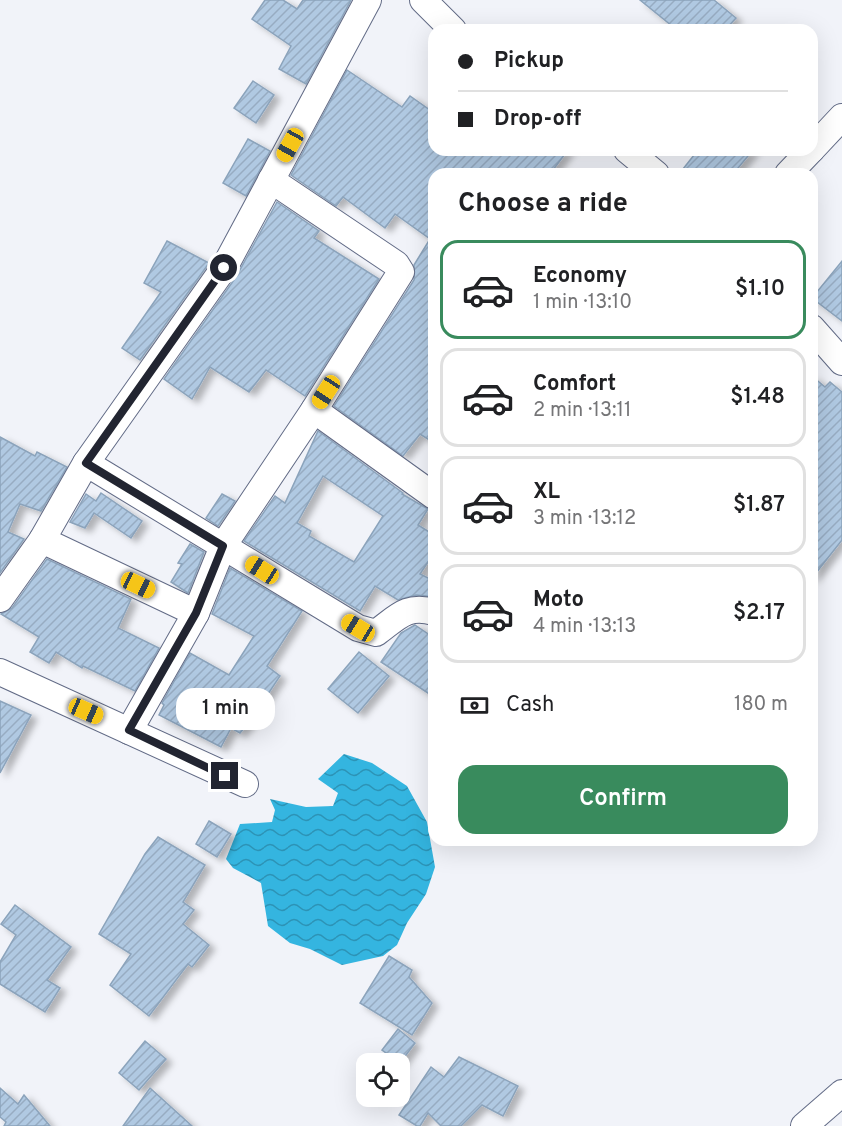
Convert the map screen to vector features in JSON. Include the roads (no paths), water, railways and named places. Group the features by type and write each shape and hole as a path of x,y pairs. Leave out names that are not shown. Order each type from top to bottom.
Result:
{"street":[{"path":"0,599 42,540 86,463 224,268 368,0"},
{"path":"423,0 447,24"},
{"path":"818,143 842,117"},
{"path":"634,156 649,168"},
{"path":"794,168 805,156"},
{"path":"129,730 196,613 223,546 314,410 401,272 396,264 271,180"},
{"path":"818,335 842,362"},
{"path":"314,410 428,492"},
{"path":"86,463 358,628 376,633 403,613 417,607 428,610"},
{"path":"42,540 196,613"},
{"path":"0,672 245,784"},
{"path":"804,1126 842,1093"}],"water":[{"path":"344,754 372,763 407,786 427,822 428,846 431,846 435,867 426,894 407,923 397,945 383,956 342,965 310,949 290,943 268,926 261,883 233,868 226,859 240,824 272,822 275,810 270,799 306,807 333,806 338,793 318,779"}]}
